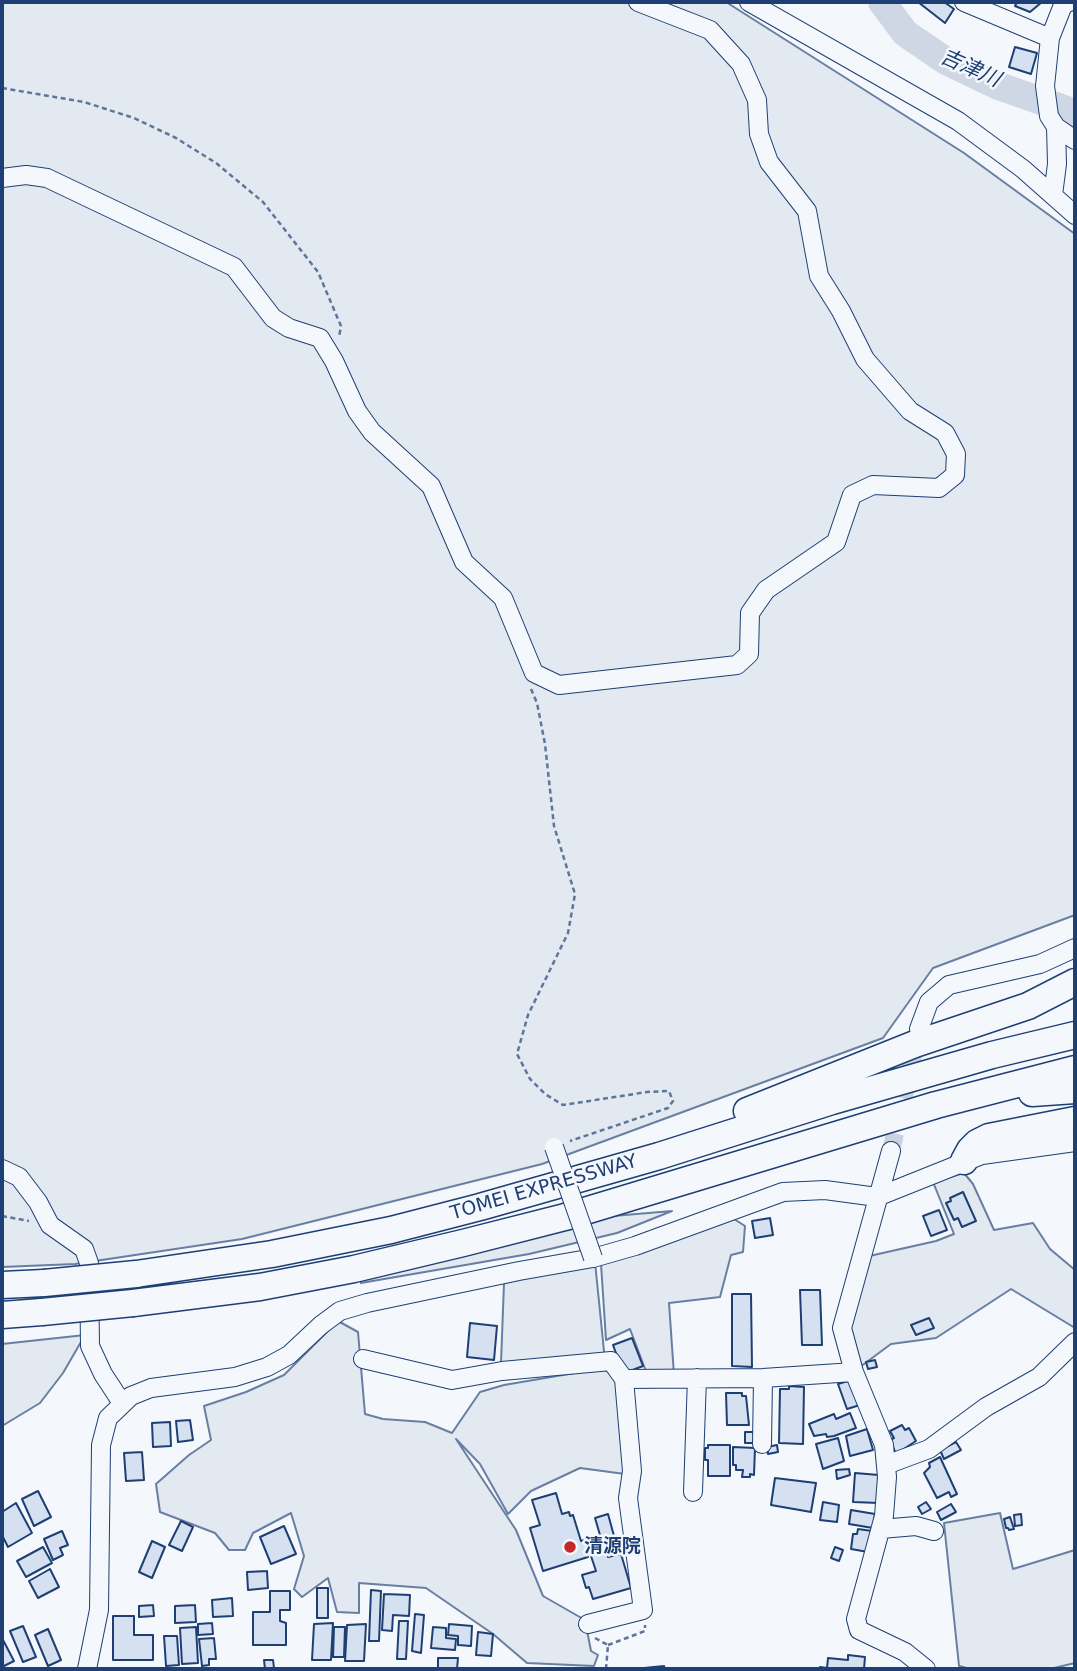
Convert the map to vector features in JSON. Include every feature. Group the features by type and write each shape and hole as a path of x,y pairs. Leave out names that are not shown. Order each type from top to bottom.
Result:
{"highway":[{"path":"577,1179 915,1044 1028,1006 1075,982"},
{"name":"TOMEI EXPRESSWAY","path":"2,1285 136,1274 272,1254 391,1230 577,1179 992,1055 1075,1035"},
{"name":"TOMEI EXPRESSWAY","path":"2,1315 134,1303 260,1287 354,1269 565,1217 862,1127 1075,1069"},
{"path":"862,1127 1044,1090 1075,1090"},
{"path":"964,1161 970,1150 989,1137 1075,1120"}],"street":[{"path":"2,178 26,175 47,178 233,267 273,318 289,328 320,338 357,411 372,432 431,486 464,562 503,598 534,673 559,685 737,665 749,654 750,613 766,590 836,542 852,495 873,485 939,488 955,475 956,454 946,433 910,411 865,359 841,311 818,276 807,211 769,162 759,134 757,100 741,64 710,30 638,2"},
{"path":"749,2 958,121 1075,215"},
{"path":"964,2 1050,38"},
{"path":"1069,2 1063,5 1050,38 1045,86 1049,116 1056,127 1075,140"},
{"path":"1053,195 1058,164 1056,127"},
{"path":"919,1030 929,1002 949,985 1040,964 1075,948"},
{"path":"87,1669 99,1610 101,1445 108,1418 131,1396 151,1388 235,1377 267,1367 289,1354 340,1311 367,1303 593,1258 635,1246 783,1192 825,1190 877,1197 982,1155 1075,1142"},
{"path":"554,1147 593,1258"},
{"path":"891,1151 842,1328 854,1372 884,1446 886,1465 884,1517 856,1619 859,1630 905,1652 926,1669"},
{"path":"2,1169 19,1177 50,1225 84,1249 89,1263 90,1346 103,1374 122,1403"},
{"path":"886,1465 929,1449 986,1407 1039,1377 1075,1342"},
{"path":"363,1359 452,1380 502,1371 611,1362 624,1379 632,1471 628,1498 643,1610 588,1624"},
{"path":"624,1379 763,1378 854,1372"},
{"path":"693,1492 697,1378"},
{"path":"762,1444 763,1378"},
{"path":"881,1529 916,1526 934,1531"}],"path":[{"path":"2,88 84,102 134,118 176,138 216,163 244,185 263,202 318,272 341,326 334,361"},
{"path":"534,673 530,688 537,703 543,734 554,826 575,894 568,933 528,1015 517,1054 530,1079 545,1094 563,1105 669,1091 673,1101 668,1108 554,1147"},
{"path":"2,1216 50,1225"},
{"path":"588,1624 591,1636 608,1645 645,1631 643,1610"},
{"path":"606,1669 608,1645"}],"shaded area":[{"path":"2,2 726,2 964,153 1075,234 1075,915 933,968 883,1038 542,1164 242,1239 75,1264 2,1267"},
{"path":"964,1173 973,1184 994,1230 1033,1223 1050,1249 1075,1270 1075,1328 1011,1289 936,1338 891,1344 860,1367 847,1333 865,1257 936,1241 954,1234 933,1182"},
{"path":"672,1211 617,1233 529,1254 361,1283 361,1278 613,1216"},
{"path":"734,1219 745,1226 743,1252 731,1255 720,1297 669,1303 674,1375 647,1374 630,1329 606,1340 601,1264"},
{"path":"595,1262 605,1361 501,1363 504,1283"},
{"path":"338,1321 358,1332 365,1414 383,1419 425,1422 452,1433 480,1392 504,1385 604,1368 616,1375 625,1474 580,1468 531,1491 508,1514 480,1464 456,1439 516,1530 543,1596 585,1620 591,1651 598,1655 594,1666 527,1663 493,1634 426,1588 359,1583 359,1613 337,1612 328,1578 302,1597 294,1589 304,1556 291,1513 253,1533 245,1550 229,1550 215,1533 160,1512 156,1484 211,1440 204,1406 246,1392 284,1375"},
{"path":"85,1335 63,1373 40,1403 2,1426 2,1344"},
{"path":"1000,1513 1013,1569 1075,1550 1075,1663 1050,1669 971,1669 959,1666 944,1523"}],"building":[{"path":"918,2 944,2 954,9 945,23"},
{"path":"1017,2 1042,2 1030,12 1015,6"},
{"path":"1015,47 1037,53 1031,74 1009,67"},
{"path":"963,1192 976,1221 962,1227 958,1218 954,1220 946,1203"},
{"path":"939,1210 947,1230 931,1236 923,1216"},
{"path":"770,1218 773,1235 755,1238 752,1221"},
{"path":"800,1290 820,1290 822,1345 802,1345"},
{"path":"732,1294 751,1294 752,1367 732,1366"},
{"path":"929,1318 934,1328 916,1335 911,1325"},
{"path":"470,1323 497,1326 494,1360 467,1357"},
{"path":"632,1338 643,1366 630,1371 621,1367 613,1345"},
{"path":"875,1360 877,1367 868,1369 866,1362"},
{"path":"851,1380 860,1405 847,1409 838,1384"},
{"path":"789,1386 804,1387 803,1444 779,1443 780,1389 789,1389"},
{"path":"726,1393 742,1393 742,1396 746,1396 749,1425 727,1425"},
{"path":"850,1413 856,1428 834,1436 814,1436 809,1424 834,1414 836,1419"},
{"path":"190,1420 193,1440 178,1442 176,1421"},
{"path":"170,1422 171,1446 153,1447 152,1423"},
{"path":"902,1425 905,1430 909,1428 916,1441 896,1454 890,1440 894,1438 890,1431"},
{"path":"867,1429 873,1450 850,1456 846,1436"},
{"path":"745,1432 754,1432 754,1443 745,1443"},
{"path":"838,1438 844,1461 823,1469 816,1444"},
{"path":"956,1442 961,1450 944,1459 940,1450"},
{"path":"708,1445 730,1445 730,1476 708,1476 705,1448 708,1448"},
{"path":"777,1445 778,1452 768,1454 767,1447"},
{"path":"733,1447 755,1448 754,1475 742,1477 743,1470 736,1470 736,1465 733,1465"},
{"path":"142,1452 144,1480 126,1481 124,1453"},
{"path":"940,1457 957,1494 951,1497 949,1492 937,1498 924,1473 930,1467 929,1463"},
{"path":"849,1469 850,1475 837,1479 836,1470"},
{"path":"855,1473 879,1475 879,1503 853,1502"},
{"path":"775,1478 816,1483 811,1512 771,1505"},
{"path":"38,1491 51,1517 34,1526 22,1499"},
{"name":"清源院","path":"556,1493 562,1514 569,1512 570,1516 573,1515 581,1541 600,1535 595,1518 608,1514 614,1536 603,1540 608,1557 621,1554 631,1588 593,1599 582,1575 596,1571 590,1553 587,1554 588,1557 543,1571 530,1528 540,1525 532,1500"},
{"path":"823,1502 839,1505 837,1522 820,1520"},
{"path":"926,1502 931,1509 922,1514 918,1507"},
{"path":"16,1503 32,1533 8,1547 2,1535 2,1512"},
{"path":"951,1504 956,1512 941,1520 937,1512"},
{"path":"851,1510 875,1514 873,1528 849,1524"},
{"path":"1021,1514 1022,1525 1015,1526 1014,1515"},
{"path":"1010,1517 1014,1529 1009,1530 1004,1519"},
{"path":"181,1521 193,1527 182,1551 169,1545"},
{"path":"284,1526 296,1554 271,1564 260,1537"},
{"path":"858,1529 872,1531 868,1552 851,1549 853,1534 857,1534"},
{"path":"62,1531 68,1545 60,1548 63,1555 53,1560 44,1539"},
{"path":"152,1541 165,1547 152,1578 139,1572"},
{"path":"43,1547 52,1563 26,1577 17,1561"},
{"path":"835,1547 843,1550 839,1561 831,1558"},
{"path":"50,1569 59,1587 38,1598 29,1581"},
{"path":"267,1571 268,1588 248,1590 247,1572"},
{"path":"317,1588 328,1588 328,1618 317,1618"},
{"path":"371,1590 381,1591 379,1641 369,1641"},
{"path":"270,1591 290,1591 290,1610 280,1610 280,1621 286,1623 286,1645 253,1645 253,1612 270,1612"},
{"path":"384,1594 410,1595 409,1616 393,1615 392,1631 382,1630"},
{"path":"232,1598 233,1616 213,1617 212,1600"},
{"path":"153,1605 154,1616 139,1617 139,1606"},
{"path":"195,1605 196,1622 175,1623 175,1606"},
{"path":"415,1614 424,1615 421,1653 412,1651"},
{"path":"113,1616 134,1616 134,1635 153,1635 153,1660 113,1660"},
{"path":"399,1621 408,1621 406,1659 397,1659"},
{"path":"212,1623 213,1634 198,1635 198,1624"},
{"path":"333,1623 331,1660 312,1660 314,1624"},
{"path":"366,1624 364,1661 345,1661 347,1625"},
{"path":"449,1624 472,1626 471,1646 458,1645 458,1636 448,1635"},
{"path":"23,1626 36,1657 23,1662 10,1631"},
{"path":"196,1627 198,1663 182,1664 180,1628"},
{"path":"334,1627 345,1627 344,1657 333,1657"},
{"path":"433,1627 446,1628 446,1638 456,1639 455,1650 431,1648"},
{"path":"48,1629 61,1660 48,1666 35,1635"},
{"path":"478,1632 493,1634 491,1656 476,1655"},
{"path":"164,1636 177,1636 179,1665 166,1666"},
{"path":"2,1638 14,1661 2,1667"},
{"path":"214,1638 216,1659 209,1659 209,1665 202,1666 199,1639"},
{"path":"848,1655 865,1657 864,1669 819,1669 827,1668 828,1658 848,1660"},
{"path":"438,1658 458,1658 457,1669 438,1669"},
{"path":"264,1660 273,1660 274,1668 265,1669"},
{"path":"664,1666 665,1669 644,1669 644,1668"}],"waterway":[{"name":"吉津川","path":"882,2 905,33 946,61 996,85 1075,113"}],"tunnel":[{"path":"891,1151 917,1038"}],"place":[{"name":"清源院","path":"570,1547"}]}
